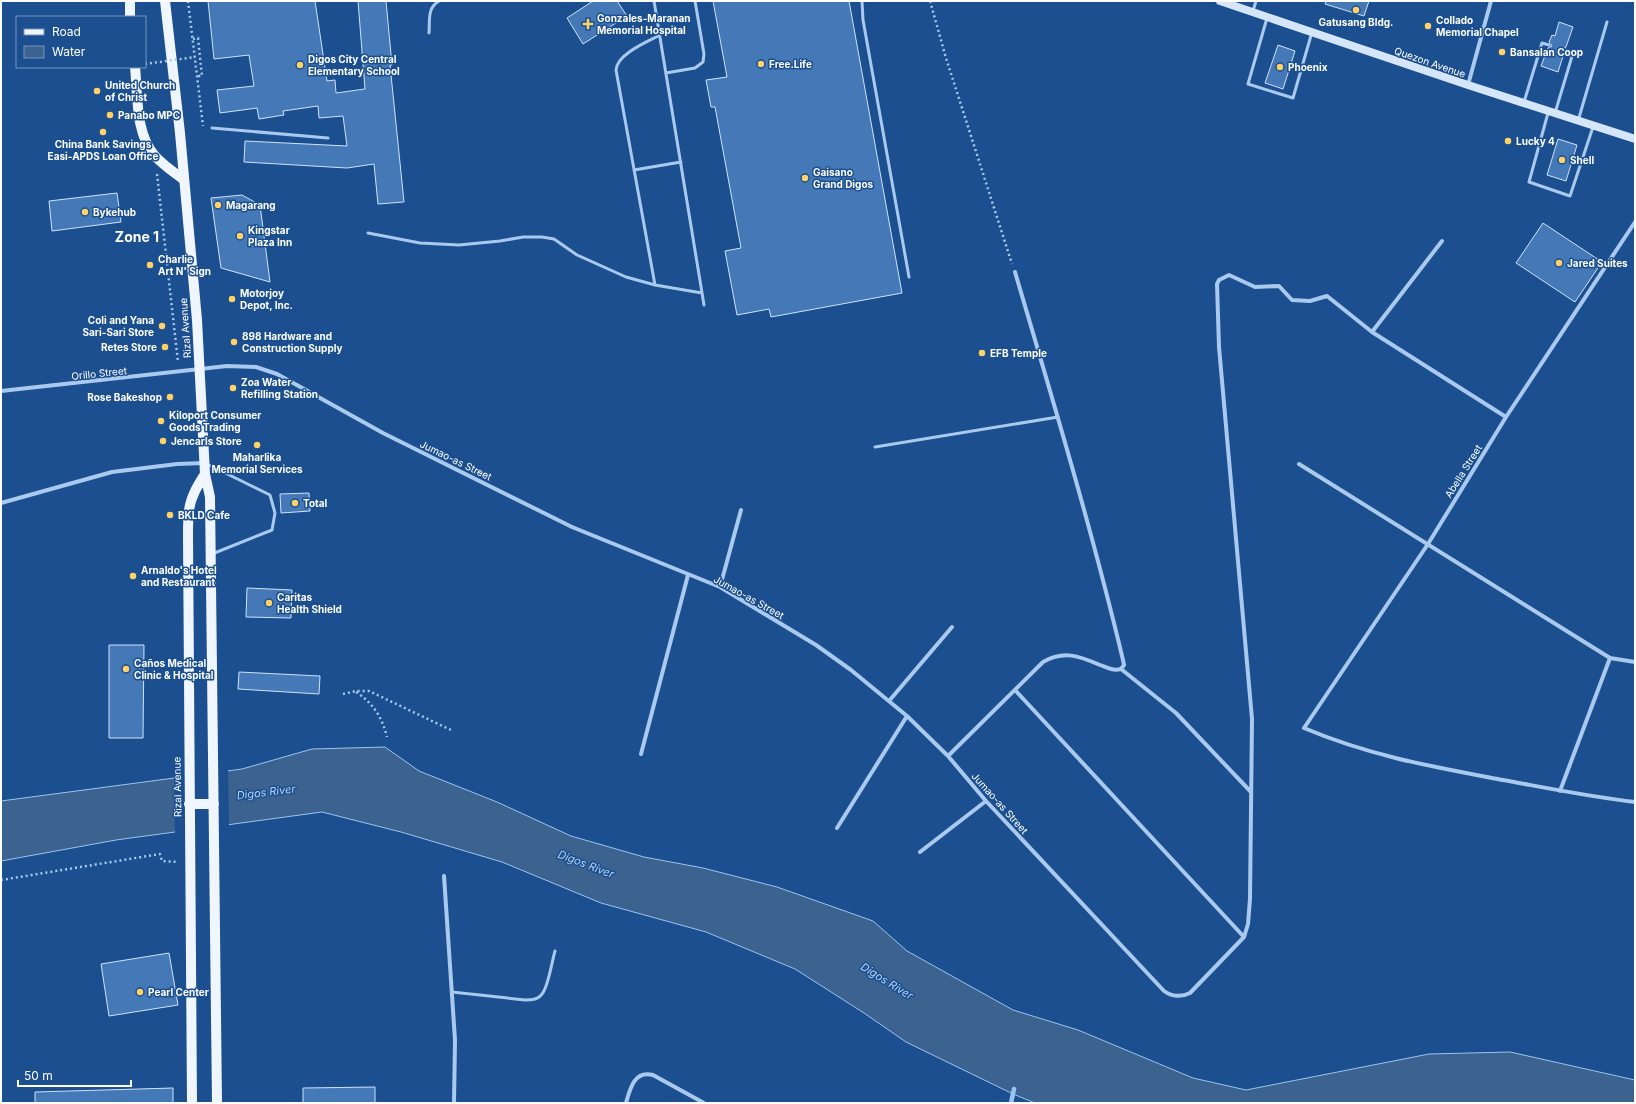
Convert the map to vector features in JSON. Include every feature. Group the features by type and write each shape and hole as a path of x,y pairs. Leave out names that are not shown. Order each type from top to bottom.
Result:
{"main road":[{"path":"130,1 130,16"},
{"name":"Rizal Avenue","path":"165,1 197,320 204,463 210,497 217,1103"},
{"name":"Quezon Avenue","path":"1220,1 1468,85 1635,139"},
{"path":"135,68 140,125 146,142 155,156 184,180"},
{"name":"Rizal Avenue","path":"192,1103 188,746 189,510 195,490 205,474"},
{"path":"189,804 214,804"}],"street":[{"path":"1468,85 1491,1"},
{"name":"Abella Street","path":"1560,791 1391,758 1337,742 1304,728 1428,544 1506,417 1635,222"},
{"path":"1372,332 1442,241"},
{"path":"1015,272 1058,417 1105,585 1124,665 1121,669"},
{"path":"1015,690 1244,936 1248,924 1250,899 1252,719 1219,347 1217,284 1219,280 1229,275 1255,287 1279,286 1292,300 1310,301 1326,296 1372,332 1506,417"},
{"name":"Jumao-as Street","path":"200,370 227,366 240,366 256,367 277,374 383,433 572,527 720,588 816,645 851,670 907,716 948,756 986,801 1167,993 1179,996 1190,993 1244,936"},
{"name":"Orillo Street","path":"1,391 200,370"},
{"path":"1,503 112,472 177,464 204,463"},
{"path":"1299,464 1610,658 1635,662"},
{"path":"720,588 741,510"},
{"path":"641,754 688,575"},
{"path":"889,701 952,627"},
{"path":"948,756 1043,662 1055,656 1071,655 1081,657 1111,670 1121,669 1176,713 1251,792"},
{"path":"1610,658 1560,791 1589,797 1635,802"},
{"path":"838,828 907,716"},
{"path":"920,852 986,801"},
{"path":"444,876 455,1040 454,1103"},
{"path":"626,1103 632,1082 639,1076 647,1074 653,1075 704,1103"}],"lane":[{"path":"429,32 430,11 432,5 439,1"},
{"path":"654,1 704,306"},
{"path":"666,73 695,68 703,62 704,54 695,1"},
{"path":"862,1 863,20 909,277"},
{"path":"1253,12 1256,1"},
{"path":"1267,17 1248,84 1293,98 1312,32"},
{"path":"1578,120 1607,22"},
{"path":"655,285 616,64 625,55 660,35"},
{"path":"1524,103 1542,43 1548,45"},
{"path":"1565,50 1573,53 1529,182 1570,196 1594,126"},
{"path":"212,128 328,138"},
{"path":"634,170 681,162"},
{"path":"368,234 420,243 459,245 523,237 542,237 554,239 577,255 626,277 655,285 702,293"},
{"path":"875,447 1058,417"},
{"path":"204,463 270,495 275,513 272,530 210,554"},
{"path":"452,992 525,1000 539,998 543,994 546,987 555,951"}],"path":[{"path":"188,1 203,129"},
{"path":"930,1 948,65 1015,272"},
{"path":"193,38 198,38 202,76 197,76"},
{"path":"146,64 195,58"},
{"path":"155,156 179,372"},
{"path":"356,691 368,700 378,712 387,737"},
{"path":"343,694 356,691 370,691 452,731"},
{"path":"1,880 160,854 162,861 181,862"}],"water":[{"name":"Digos River","path":"385,747 419,771 497,802 571,836 644,857 703,868 777,887 873,921 907,951 1013,1010 1078,1030 1193,1078 1246,1090 1429,1054 1510,1052 1635,1080 1635,1103 1035,1103 1013,1094 906,1042 795,969 706,932 601,903 502,862 401,832 322,812 116,840 1,861 1,801 242,769 312,749"}],"pier":[{"path":"228,769 229,826 175,834 174,777"}],"building":[{"name":"Digos City Central Elementary School","path":"208,1 315,1 327,81 335,80 336,93 365,89 358,1 386,1 392,65 390,65 404,202 378,204 374,164 347,168 244,162 245,141 347,146 343,116 319,118 318,106 283,111 284,115 259,119 257,108 220,113 217,90 254,86 249,55 214,59"},
{"path":"593,1 617,1 627,16 583,44 567,18"},
{"name":"Gaisano Grand Digos","path":"713,1 849,1 902,293 771,317 769,309 737,315 725,251 741,248 715,107 711,107 706,80 727,77"},
{"name":"Gatusang Bldg.","path":"1326,1 1369,1 1364,16 1325,4"},
{"path":"1559,22 1573,27 1566,47 1562,49 1564,53 1558,72 1541,66 1548,48 1552,46 1549,42 1552,35 1555,36"},
{"name":"Phoenix","path":"1278,45 1295,51 1283,89 1265,83"},
{"name":"Shell","path":"1558,139 1577,145 1566,181 1547,175"},
{"name":"Bykehub","path":"117,193 121,222 52,231 49,201"},
{"name":"Kingstar Plaza Inn","path":"242,195 260,205 270,282 221,268 211,198"},
{"name":"Jared Suites","path":"1543,223 1602,262 1575,302 1516,263"},
{"name":"Total","path":"309,493 310,511 281,513 280,494"},
{"name":"Caritas Health Shield","path":"247,588 292,590 291,618 246,617"},
{"name":"Caños Medical Clinic & Hospital","path":"109,645 144,645 143,738 109,738"},
{"path":"239,672 320,676 319,694 238,689"},
{"name":"Pearl Center","path":"169,953 178,1005 109,1016 101,964"},
{"path":"375,1087 375,1103 303,1103 303,1088"},
{"path":"173,1088 173,1103 35,1103 35,1092"}],"waterway":[{"path":"1011,1103 1014,1089"}],"place":[{"name":"Gatusang Bldg.","path":"1356,10"},
{"name":"Gonzales-Maranan Memorial Hospital","path":"588,24"},
{"name":"Collado Memorial Chapel","path":"1428,26"},
{"name":"Bansalan Coop","path":"1502,52"},
{"name":"Free.Life","path":"761,64"},
{"name":"Digos City Central Elementary School","path":"300,65"},
{"name":"Phoenix","path":"1280,67"},
{"name":"United Church of Christ","path":"97,91"},
{"name":"Panabo MPC","path":"110,115"},
{"name":"China Bank Savings Easi-APDS Loan Office","path":"103,132"},
{"name":"Lucky 4","path":"1508,141"},
{"name":"Shell","path":"1562,160"},
{"name":"Gaisano Grand Digos","path":"805,178"},
{"name":"Magarang","path":"218,205"},
{"name":"Bykehub","path":"85,212"},
{"name":"Kingstar Plaza Inn","path":"240,236"},
{"name":"Jared Suites","path":"1559,263"},
{"name":"Charlie Art N' Sign","path":"150,265"},
{"name":"Motorjoy Depot, Inc.","path":"232,299"},
{"name":"Coli and Yana Sari-Sari Store","path":"162,326"},
{"name":"898 Hardware and Construction Supply","path":"234,342"},
{"name":"Retes Store","path":"165,347"},
{"name":"EFB Temple","path":"982,353"},
{"name":"Zoa Water Refilling Station","path":"233,388"},
{"name":"Rose Bakeshop","path":"170,397"},
{"name":"Kiloport Consumer Goods Trading","path":"161,421"},
{"name":"Jencarls Store","path":"163,441"},
{"name":"Maharlika Memorial Services","path":"257,445"},
{"name":"Total","path":"295,503"},
{"name":"BKLD Cafe","path":"170,515"},
{"name":"Arnaldo's Hotel and Restaurant","path":"133,576"},
{"name":"Caritas Health Shield","path":"269,603"},
{"name":"Caños Medical Clinic & Hospital","path":"126,669"},
{"name":"Pearl Center","path":"140,992"}],"district":[{"name":"Zone 1","path":"137,236"}]}
